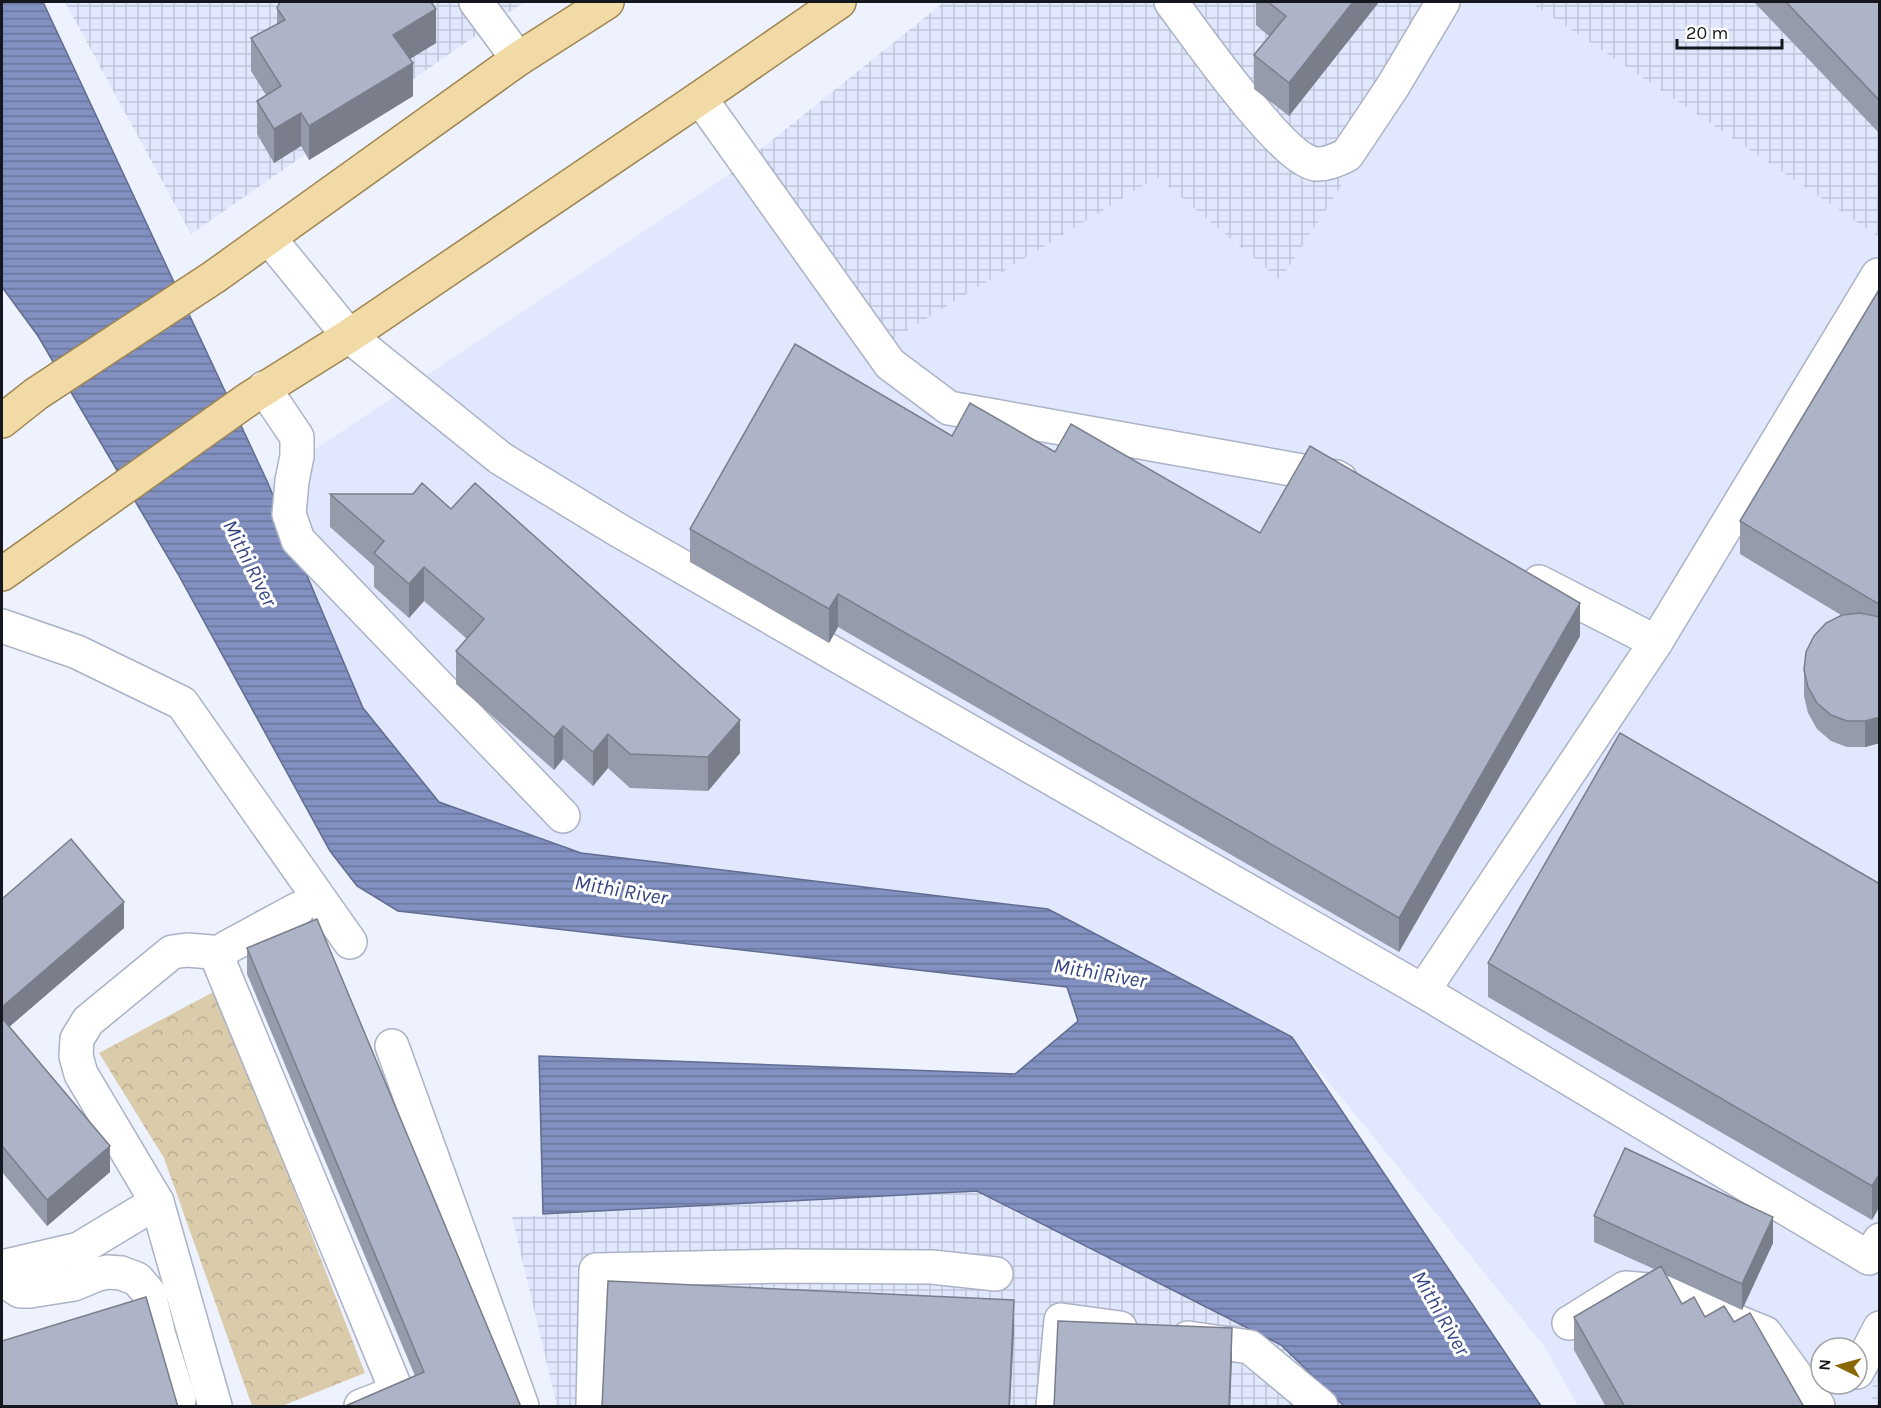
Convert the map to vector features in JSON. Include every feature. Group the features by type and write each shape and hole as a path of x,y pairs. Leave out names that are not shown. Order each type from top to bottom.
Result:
{"main road":[{"path":"2,421 36,394 214,277 518,59 607,2"},
{"path":"2,574 257,393 349,336 839,2"}],"street":[{"path":"476,2 518,59"},
{"path":"1171,2 1255,113 1299,156 1316,164 1335,161 1347,155 1393,86 1443,2"},
{"path":"700,98 890,364 949,408 1336,477 1367,493"},
{"path":"269,237 349,336 500,458 618,530 1423,991 1869,1258 1880,1240"},
{"path":"1423,991 1656,642 1878,275 1880,276"},
{"path":"257,393 297,437 297,456 289,514 298,540 563,816"},
{"path":"1511,567 1656,642"},
{"path":"2,626 77,652 182,704 350,942"},
{"path":"298,909 226,948 218,959 393,1382 387,1396 361,1407"},
{"path":"215,1407 156,1202 81,1074 76,1056 77,1039 88,1021 172,952 187,950 223,952"},
{"path":"392,1046 522,1407"},
{"path":"2,1267 79,1249 156,1202"},
{"path":"593,1407 597,1270 783,1266 920,1267 996,1274"},
{"path":"2,1273 11,1285 20,1291 74,1284 108,1272 121,1273 137,1279 148,1293 179,1399"},
{"path":"1569,1323 1624,1288 1661,1291 1765,1333 1820,1407 1834,1396"},
{"path":"1053,1407 1061,1320 1250,1347 1321,1407"},
{"path":"1869,1349 1880,1328"}],"shaded area":[{"path":"65,2 524,2 191,234"},
{"path":"944,2 1461,2 1280,280 1157,177 885,344 730,174"},
{"path":"1461,2 1530,2 1879,237 1880,1327 1871,1406 1578,1406 1544,1346 1292,1037 1048,909 581,853 439,802 363,708 267,481 730,174 885,344 1157,176 1280,279"},
{"path":"1530,2 1879,2 1879,237"},
{"path":"977,1191 1281,1345 1344,1406 557,1406 512,1217"},
{"path":"1879,1327 1879,1406 1871,1406"}],"green space":[{"path":"217,990 365,1373 282,1406 252,1406 164,1158 99,1053"}],"water":[{"name":"Mithi River","path":"2,2 43,2 267,481 363,708 439,802 581,853 1048,909 1292,1037 1541,1406 1344,1406 1281,1345 977,1191 543,1214 539,1056 1015,1074 1078,1021 1067,987 398,911 357,886 330,851 178,574 38,336 2,287"}],"building":[{"path":"280,2 431,2 436,9 393,35 413,63 309,126 301,113 274,129 257,101 281,86 251,38 285,20 277,8"},
{"path":"1268,2 1353,2 1289,83 1254,55 1286,16"},
{"path":"1786,2 1880,2 1880,101"},
{"path":"1880,288 1880,605 1740,521"},
{"path":"795,344 952,436 970,403 1055,452 1071,424 1260,533 1310,446 1580,603 1399,918 838,594 829,609 690,529"},
{"path":"422,483 451,509 475,483 740,720 708,757 630,754 608,734 593,752 563,726 554,737 456,651 484,619 424,567 409,584 374,553 384,541 330,494 413,494"},
{"path":"1860,613 1880,617 1880,717 1865,721 1847,721 1831,715 1817,703 1808,687 1804,670 1806,652 1814,636 1826,623 1842,615"},
{"path":"1620,733 1880,884 1880,1173 1872,1186 1488,963"},
{"path":"71,839 124,902 2,1007 2,899"},
{"path":"317,919 521,1407 343,1407 424,1372 247,948"},
{"path":"2,1018 110,1146 47,1200 2,1146"},
{"path":"1625,1148 1773,1217 1742,1284 1594,1216"},
{"path":"1661,1266 1682,1304 1694,1297 1705,1317 1724,1306 1734,1322 1750,1313 1804,1407 1625,1407 1574,1317"},
{"path":"608,1281 1014,1300 1009,1407 602,1407"},
{"path":"146,1297 178,1407 2,1407 2,1341"},
{"path":"1058,1321 1232,1328 1229,1407 1054,1407"}]}
